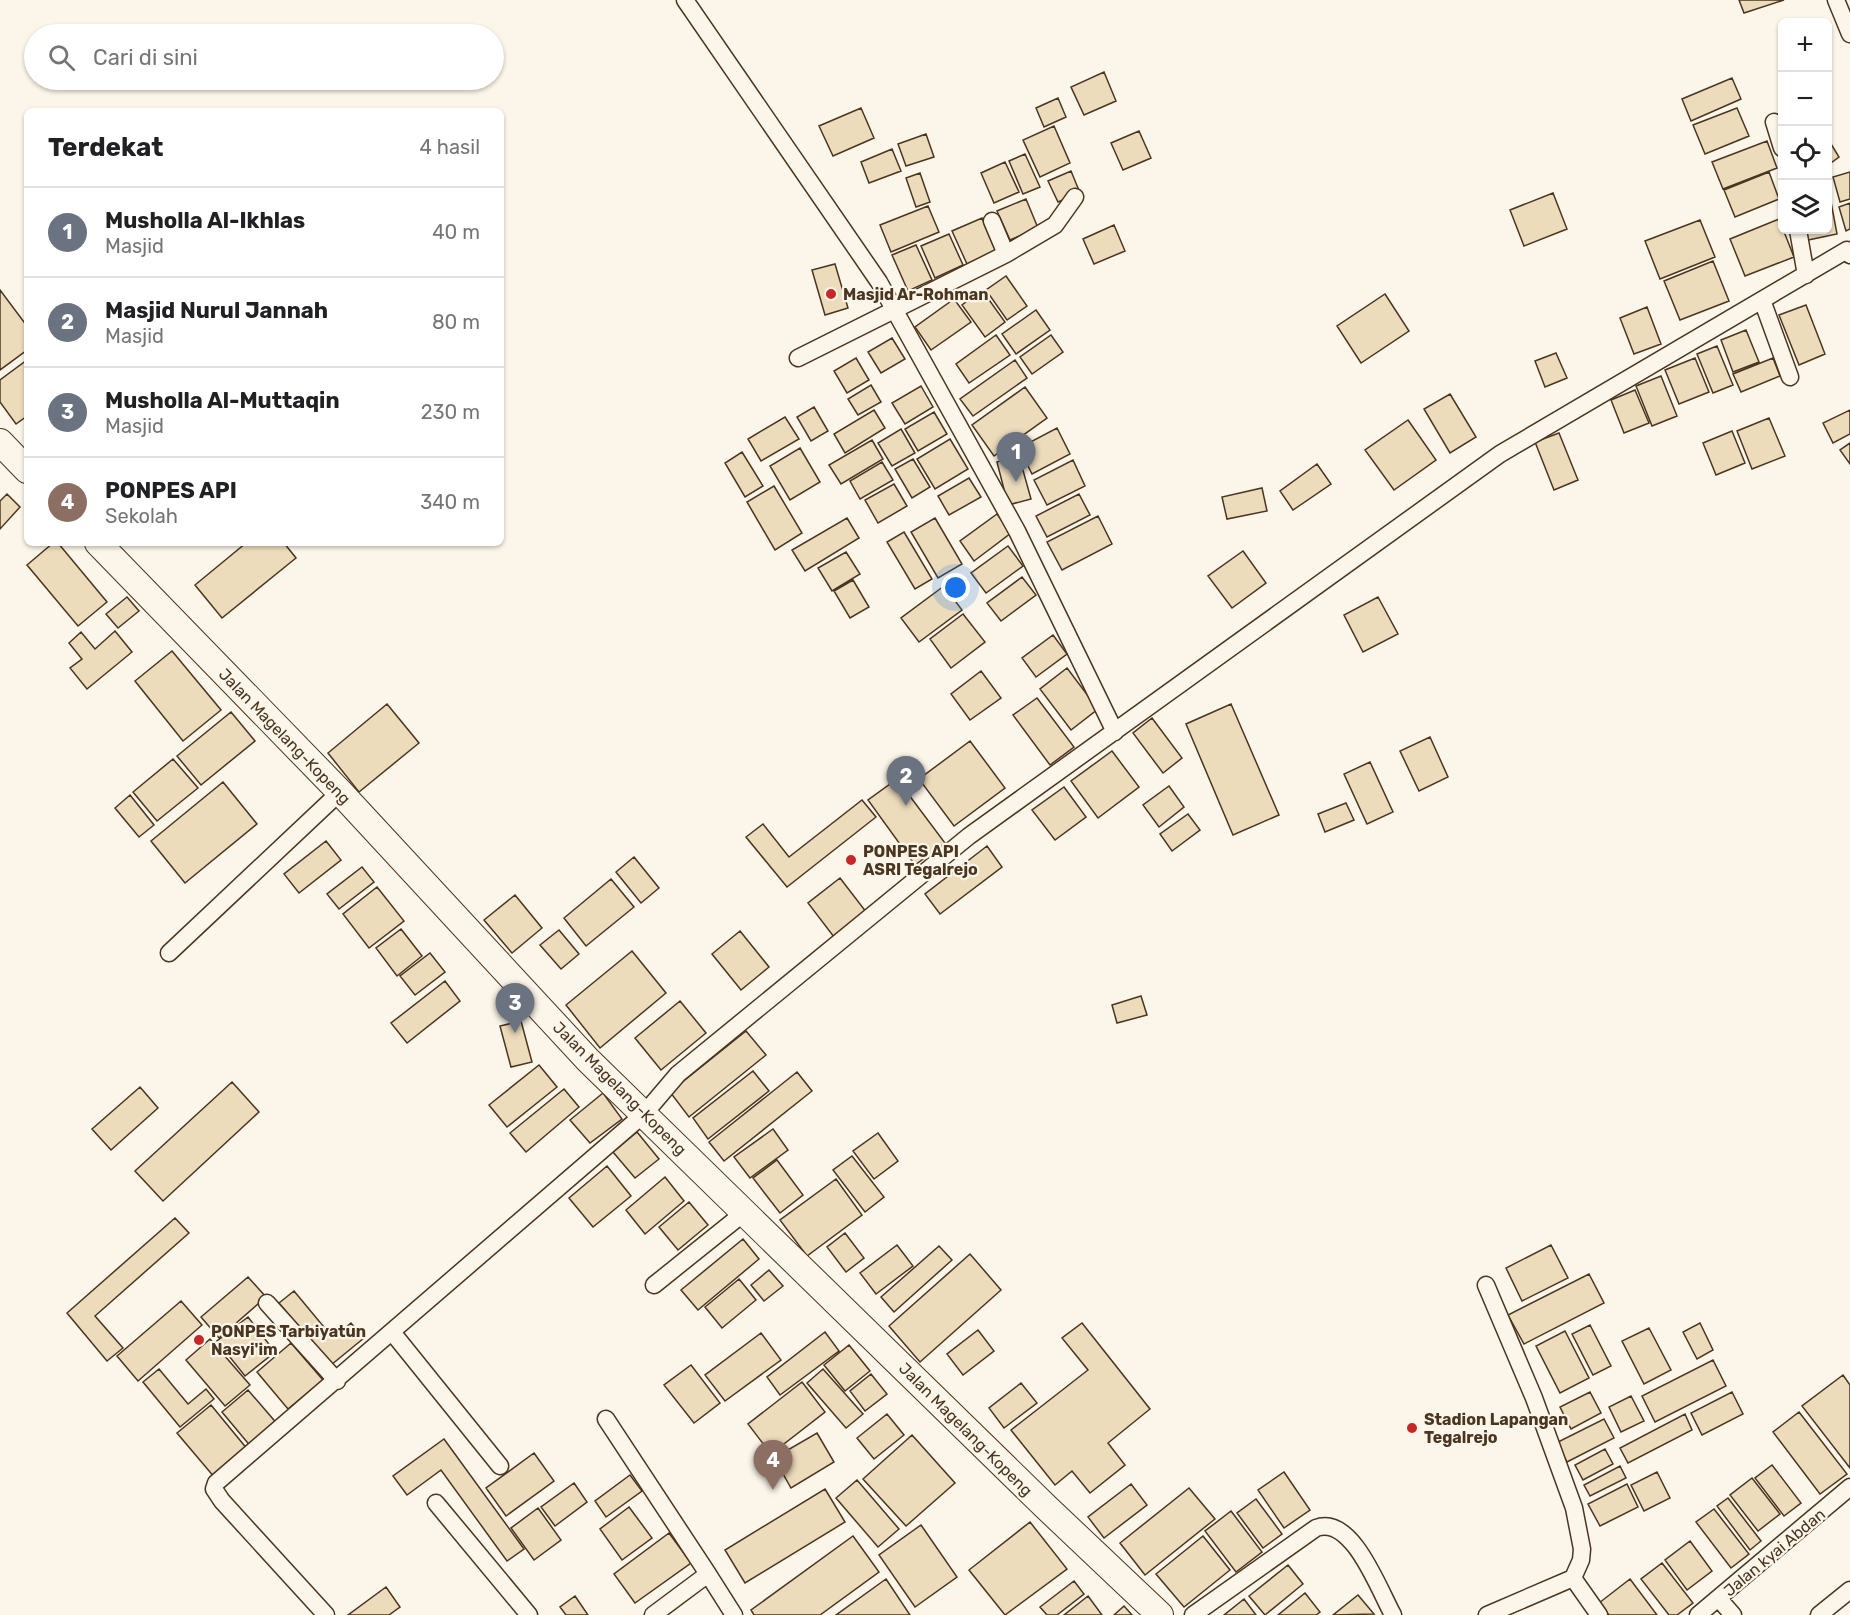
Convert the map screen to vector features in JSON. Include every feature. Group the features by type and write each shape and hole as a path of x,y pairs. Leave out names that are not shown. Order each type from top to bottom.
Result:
{"main road":[{"path":"0,442 24,467"},
{"name":"Jalan Magelang-Kopeng","path":"101,546 340,792 588,1060 1046,1507 1160,1615"}],"street":[{"path":"685,0 879,282 1017,531 1114,732"},
{"path":"1836,0 1850,34"},
{"path":"1774,122 1778,135"},
{"path":"798,358 1006,254 1055,225 1076,197"},
{"path":"992,221 1006,254"},
{"path":"1799,234 1806,275"},
{"path":"326,1615 222,1500 213,1486 644,1114 678,1074 969,836 1500,454 1849,251"},
{"path":"1762,300 1790,377"},
{"path":"169,953 340,792"},
{"path":"654,1285 745,1212"},
{"path":"1486,1285 1534,1398 1574,1508 1582,1549 1581,1560 1573,1578 1488,1615"},
{"path":"267,1303 337,1381"},
{"path":"392,1332 500,1466"},
{"path":"606,1419 734,1615"},
{"name":"Jalan kyai Abdan","path":"1698,1615 1850,1487"},
{"path":"436,1503 529,1615"},
{"path":"1193,1615 1316,1528 1329,1525 1343,1532 1353,1543 1393,1615"},
{"path":"653,1615 708,1574"},
{"path":"1573,1578 1599,1615"},
{"path":"1819,1615 1850,1590"},
{"path":"1719,1599 1732,1615"}],"building":[{"path":"1739,0 1784,0 1744,13"},
{"path":"1104,72 1116,101 1084,115 1071,87"},
{"path":"1732,78 1741,99 1691,121 1682,99"},
{"path":"1058,98 1066,117 1044,127 1036,108"},
{"path":"861,108 874,138 833,156 819,126"},
{"path":"1737,108 1749,136 1705,154 1693,125"},
{"path":"1054,126 1070,163 1040,177 1023,140"},
{"path":"1139,131 1151,158 1123,170 1111,143"},
{"path":"926,134 934,157 906,166 898,144"},
{"path":"1767,141 1777,168 1723,189 1712,162"},
{"path":"1832,146 1839,157 1832,162"},
{"path":"892,149 901,171 869,183 861,162"},
{"path":"1025,154 1040,187 1023,194 1009,161"},
{"path":"1005,162 1019,192 994,203 981,173"},
{"path":"1071,171 1080,193 1058,202 1048,181"},
{"path":"1769,172 1778,199 1735,217 1724,190"},
{"path":"1850,172 1850,199 1840,202 1833,177"},
{"path":"920,173 930,202 916,207 906,178"},
{"path":"1553,193 1567,229 1524,246 1510,210"},
{"path":"1026,199 1038,228 1010,240 997,211"},
{"path":"1850,203 1850,229 1846,231 1839,207"},
{"path":"928,206 939,232 891,252 880,225"},
{"path":"1832,207 1837,234 1808,240 1807,234 1832,234"},
{"path":"982,218 996,251 967,264 952,231"},
{"path":"1778,219 1778,234 1785,234 1794,257 1745,276 1730,239"},
{"path":"1700,220 1715,257 1660,279 1645,241"},
{"path":"1114,225 1125,251 1094,264 1083,239"},
{"path":"949,234 963,265 935,278 921,246"},
{"path":"916,245 932,280 908,291 892,255"},
{"path":"1713,261 1729,301 1680,320 1664,281"},
{"path":"835,264 848,308 825,315 812,270"},
{"path":"1006,276 1027,306 1007,320 986,290"},
{"path":"0,290 24,322 24,352 0,370"},
{"path":"982,290 1005,322 985,337 962,305"},
{"path":"1385,294 1409,331 1361,363 1337,326"},
{"path":"954,299 971,322 931,350 915,327"},
{"path":"1806,305 1825,354 1799,365 1779,315"},
{"path":"1647,307 1661,344 1634,354 1620,318"},
{"path":"1036,310 1050,330 1016,354 1002,334"},
{"path":"1746,330 1759,362 1733,372 1721,340"},
{"path":"996,335 1010,355 969,383 956,364"},
{"path":"1051,335 1063,352 1032,374 1020,357"},
{"path":"892,338 905,359 881,373 868,352"},
{"path":"1717,346 1733,385 1713,393 1697,354"},
{"path":"1556,353 1567,378 1545,387 1535,361"},
{"path":"856,358 869,380 847,393 834,371"},
{"path":"1695,358 1709,392 1679,404 1665,370"},
{"path":"1773,358 1780,376 1741,392 1733,374"},
{"path":"1015,360 1027,378 973,416 960,399"},
{"path":"24,362 24,418 16,424 0,402 0,380"},
{"path":"1661,376 1677,416 1652,426 1636,386"},
{"path":"871,385 881,402 858,415 848,399"},
{"path":"921,386 933,407 905,424 892,403"},
{"path":"1025,387 1047,418 994,456 972,425"},
{"path":"1635,390 1649,423 1624,433 1611,400"},
{"path":"1450,394 1476,437 1450,453 1424,409"},
{"path":"814,407 828,431 811,441 797,417"},
{"path":"874,410 885,428 845,453 834,434"},
{"path":"1850,410 1850,434 1833,443 1823,423"},
{"path":"934,412 947,434 918,451 905,429"},
{"path":"785,417 799,439 761,461 748,439"},
{"path":"1769,418 1785,456 1752,469 1737,431"},
{"path":"1408,420 1436,460 1394,490 1365,450"},
{"path":"1057,428 1070,454 1032,474 1019,448"},
{"path":"901,429 915,453 892,466 878,443"},
{"path":"1732,431 1745,463 1716,475 1703,443"},
{"path":"1559,433 1578,480 1554,490 1535,442"},
{"path":"950,439 968,469 935,489 917,459"},
{"path":"872,440 883,459 841,484 829,465"},
{"path":"1850,443 1850,464 1840,450"},
{"path":"800,448 820,482 790,500 770,466"},
{"path":"742,452 763,486 745,497 725,463"},
{"path":"1019,456 1031,499 1008,505 997,462"},
{"path":"913,459 930,487 912,498 895,469"},
{"path":"1073,460 1085,486 1047,505 1034,480"},
{"path":"882,462 893,480 860,499 850,481"},
{"path":"1317,464 1331,484 1293,510 1280,491"},
{"path":"969,478 981,497 949,515 938,496"},
{"path":"894,484 907,506 878,523 865,500"},
{"path":"774,486 802,533 775,550 747,502"},
{"path":"1262,488 1267,511 1227,519 1222,497"},
{"path":"7,494 20,507 0,529 0,501"},
{"path":"1079,494 1090,515 1047,537 1036,516"},
{"path":"997,514 1011,533 974,561 960,541"},
{"path":"1098,516 1112,544 1062,570 1047,542"},
{"path":"847,518 859,538 805,571 792,550"},
{"path":"935,518 962,564 938,578 911,532"},
{"path":"904,532 932,579 915,589 887,542"},
{"path":"49,546 60,546 107,602 78,626 27,565"},
{"path":"242,546 286,546 296,558 222,618 195,585"},
{"path":"1008,546 1023,566 986,593 971,573"},
{"path":"1243,551 1266,583 1232,608 1208,576"},
{"path":"846,552 860,574 832,591 818,568"},
{"path":"1022,577 1036,595 1001,621 987,603"},
{"path":"853,580 869,607 850,618 834,591"},
{"path":"944,586 962,610 919,642 901,618"},
{"path":"127,597 139,611 118,628 106,614"},
{"path":"1378,597 1398,634 1363,652 1344,615"},
{"path":"963,614 985,642 951,668 930,639"},
{"path":"115,631 132,652 87,689 70,668 82,659 69,643 81,632 95,649"},
{"path":"1053,635 1067,654 1036,677 1022,658"},
{"path":"172,651 221,710 183,741 135,681"},
{"path":"1067,668 1098,709 1071,730 1040,689"},
{"path":"981,671 1001,698 970,720 951,694"},
{"path":"1037,698 1074,747 1050,765 1013,715"},
{"path":"387,704 419,743 359,792 328,753"},
{"path":"1231,704 1279,815 1233,835 1186,724"},
{"path":"231,712 255,741 201,785 177,756"},
{"path":"1152,718 1182,758 1163,773 1133,733"},
{"path":"1430,737 1448,777 1419,791 1400,751"},
{"path":"970,741 1005,788 954,826 919,779"},
{"path":"1112,751 1139,787 1098,818 1071,781"},
{"path":"173,759 198,788 157,821 133,792"},
{"path":"1370,762 1393,812 1367,824 1344,774"},
{"path":"897,779 945,843 915,865 868,800"},
{"path":"223,782 257,824 185,883 151,841"},
{"path":"1169,786 1184,807 1159,827 1143,805"},
{"path":"1064,787 1086,817 1055,840 1032,810"},
{"path":"130,795 154,825 139,837 115,808"},
{"path":"862,800 876,817 787,887 746,837 763,824 789,857"},
{"path":"1346,803 1354,820 1325,832 1318,814"},
{"path":"1188,814 1200,830 1172,851 1160,834"},
{"path":"326,841 341,860 299,893 284,874"},
{"path":"987,846 1002,867 940,914 925,894"},
{"path":"634,857 659,888 641,903 616,872"},
{"path":"362,867 374,882 339,909 327,894"},
{"path":"840,878 867,913 834,937 808,903"},
{"path":"611,879 634,907 586,946 564,918"},
{"path":"377,887 404,921 369,948 343,914"},
{"path":"515,895 542,928 512,953 484,920"},
{"path":"401,929 422,956 397,976 376,948"},
{"path":"559,930 579,954 561,969 540,945"},
{"path":"740,931 769,967 741,990 712,954"},
{"path":"632,951 666,993 600,1048 566,1005"},
{"path":"430,953 445,972 415,995 400,976"},
{"path":"445,981 460,1001 407,1043 391,1023"},
{"path":"1141,996 1147,1015 1117,1023 1112,1005"},
{"path":"680,1001 706,1033 661,1070 635,1038"},
{"path":"521,1021 532,1062 511,1067 500,1026"},
{"path":"746,1031 766,1055 689,1117 670,1092"},
{"path":"539,1065 557,1087 507,1127 489,1105"},
{"path":"753,1071 769,1091 708,1139 693,1118"},
{"path":"797,1072 812,1091 724,1161 709,1142"},
{"path":"232,1082 259,1112 163,1201 135,1171"},
{"path":"140,1087 158,1108 111,1150 92,1129"},
{"path":"564,1089 579,1107 526,1152 510,1133"},
{"path":"603,1093 622,1119 590,1143 570,1120"},
{"path":"773,1129 788,1150 750,1178 734,1157"},
{"path":"637,1132 659,1159 635,1178 613,1152"},
{"path":"878,1133 898,1161 874,1179 853,1151"},
{"path":"852,1156 884,1197 865,1212 833,1170"},
{"path":"777,1160 803,1195 780,1213 753,1178"},
{"path":"607,1166 631,1196 593,1227 569,1198"},
{"path":"665,1177 684,1201 645,1234 626,1210"},
{"path":"836,1179 862,1215 807,1256 780,1220"},
{"path":"689,1202 708,1225 678,1250 659,1227"},
{"path":"175,1218 189,1233 95,1316 123,1348 107,1361 67,1313"},
{"path":"845,1233 864,1258 846,1272 827,1247"},
{"path":"743,1239 759,1259 698,1310 681,1290"},
{"path":"897,1245 913,1266 876,1294 860,1273"},
{"path":"1551,1245 1568,1278 1522,1301 1506,1268"},
{"path":"939,1246 952,1260 894,1312 881,1297"},
{"path":"970,1254 1001,1290 920,1362 889,1326"},
{"path":"769,1270 783,1286 764,1301 751,1285"},
{"path":"1589,1274 1604,1303 1524,1344 1508,1315"},
{"path":"248,1277 266,1297 219,1338 201,1317"},
{"path":"739,1279 756,1300 722,1328 705,1307"},
{"path":"294,1291 333,1338 351,1323 364,1338 331,1365 279,1303"},
{"path":"181,1301 202,1325 138,1381 117,1356"},
{"path":"248,1317 275,1352 245,1376 217,1341"},
{"path":"1082,1323 1150,1409 1108,1443 1125,1465 1090,1493 1072,1471 1055,1485 1011,1430 1088,1370 1062,1338"},
{"path":"1700,1323 1713,1350 1697,1359 1683,1332"},
{"path":"1590,1325 1611,1366 1593,1375 1572,1334"},
{"path":"1649,1328 1671,1370 1644,1384 1622,1341"},
{"path":"978,1330 994,1351 963,1375 947,1354"},
{"path":"1565,1331 1589,1378 1560,1393 1536,1346"},
{"path":"825,1332 839,1351 780,1395 767,1377"},
{"path":"761,1333 781,1360 725,1401 705,1375"},
{"path":"210,1339 250,1385 225,1406 186,1360"},
{"path":"291,1343 323,1380 288,1409 257,1372"},
{"path":"849,1345 870,1371 845,1391 824,1365"},
{"path":"1713,1360 1726,1386 1655,1422 1642,1396"},
{"path":"691,1365 720,1403 694,1423 664,1385"},
{"path":"159,1369 188,1404 206,1389 214,1399 180,1427 143,1382"},
{"path":"823,1369 863,1414 846,1428 807,1383"},
{"path":"871,1374 887,1394 865,1411 850,1391"},
{"path":"1843,1375 1850,1385 1850,1468 1802,1406"},
{"path":"802,1382 825,1412 771,1454 748,1424"},
{"path":"1021,1383 1037,1403 1004,1428 989,1408"},
{"path":"248,1390 279,1426 252,1448 222,1412"},
{"path":"1590,1392 1601,1413 1571,1429 1560,1407"},
{"path":"1732,1392 1743,1414 1702,1435 1691,1413"},
{"path":"1631,1396 1644,1421 1621,1432 1609,1407"},
{"path":"211,1405 248,1450 215,1478 177,1433"},
{"path":"1799,1412 1847,1474 1820,1494 1773,1432"},
{"path":"887,1414 904,1435 874,1459 857,1438"},
{"path":"1685,1414 1692,1430 1628,1463 1620,1448"},
{"path":"1604,1419 1614,1438 1567,1462 1556,1443"},
{"path":"817,1433 834,1462 791,1488 774,1458"},
{"path":"912,1435 955,1483 906,1526 863,1479"},
{"path":"444,1439 524,1549 507,1561 441,1470 407,1495 393,1476"},
{"path":"1605,1449 1613,1464 1583,1480 1575,1465"},
{"path":"534,1453 554,1481 506,1516 486,1488"},
{"path":"1772,1465 1801,1503 1784,1516 1755,1478"},
{"path":"1620,1466 1626,1478 1590,1496 1584,1485"},
{"path":"1284,1472 1310,1510 1284,1528 1258,1490"},
{"path":"1657,1472 1670,1498 1644,1511 1631,1485"},
{"path":"630,1475 642,1491 606,1517 595,1501"},
{"path":"1752,1478 1780,1514 1758,1531 1730,1495"},
{"path":"857,1480 899,1529 878,1547 836,1498"},
{"path":"574,1483 587,1502 555,1526 541,1507"},
{"path":"1131,1484 1147,1505 1104,1538 1088,1517"},
{"path":"1627,1484 1638,1507 1600,1526 1588,1504"},
{"path":"1189,1488 1215,1519 1145,1575 1120,1543"},
{"path":"825,1489 845,1522 745,1583 725,1550"},
{"path":"1728,1498 1761,1541 1750,1550 1717,1506"},
{"path":"1256,1499 1282,1534 1263,1548 1237,1513"},
{"path":"629,1507 652,1538 622,1560 600,1529"},
{"path":"538,1508 561,1540 534,1560 511,1528"},
{"path":"1714,1509 1749,1554 1731,1568 1696,1522"},
{"path":"1231,1511 1262,1552 1236,1572 1205,1531"},
{"path":"1030,1522 1067,1569 1005,1615 969,1570"},
{"path":"921,1525 957,1577 915,1607 879,1555"},
{"path":"669,1533 691,1563 635,1603 614,1574"},
{"path":"853,1536 879,1572 820,1615 754,1615 751,1610"},
{"path":"1203,1536 1230,1570 1184,1607 1156,1574"},
{"path":"1690,1541 1712,1571 1687,1590 1665,1560"},
{"path":"1662,1563 1693,1603 1677,1615 1669,1615 1641,1579"},
{"path":"1288,1565 1303,1584 1265,1615 1249,1596"},
{"path":"886,1579 910,1615 836,1615"},
{"path":"1630,1579 1657,1615 1609,1615 1599,1603"},
{"path":"1074,1581 1084,1594 1057,1615 1047,1615 1040,1607"},
{"path":"386,1587 400,1607 389,1615 348,1615"},
{"path":"1305,1593 1320,1612 1316,1615 1278,1615"},
{"path":"1358,1595 1374,1614 1333,1615"},
{"path":"575,1596 588,1615 566,1615 560,1607"},
{"path":"1088,1596 1102,1615 1064,1615"},
{"path":"1244,1599 1256,1615 1224,1615"},
{"path":"1124,1606 1132,1615 1114,1615"}],"place":[{"name":"Masjid Ar-Rohman","path":"831,294"},
{"name":"Musholla Al-Ikhlas","path":"1016,482"},
{"name":"Masjid Nurul Jannah","path":"906,806"},
{"name":"PONPES API ASRI Tegalrejo","path":"851,860"},
{"name":"Musholla Al-Muttaqin","path":"515,1033"},
{"name":"PONPES Tarbiyatun Nasyi'im","path":"199,1340"},
{"name":"Stadion Lapangan Tegalrejo","path":"1412,1428"},
{"name":"PONPES API","path":"773,1490"}]}
